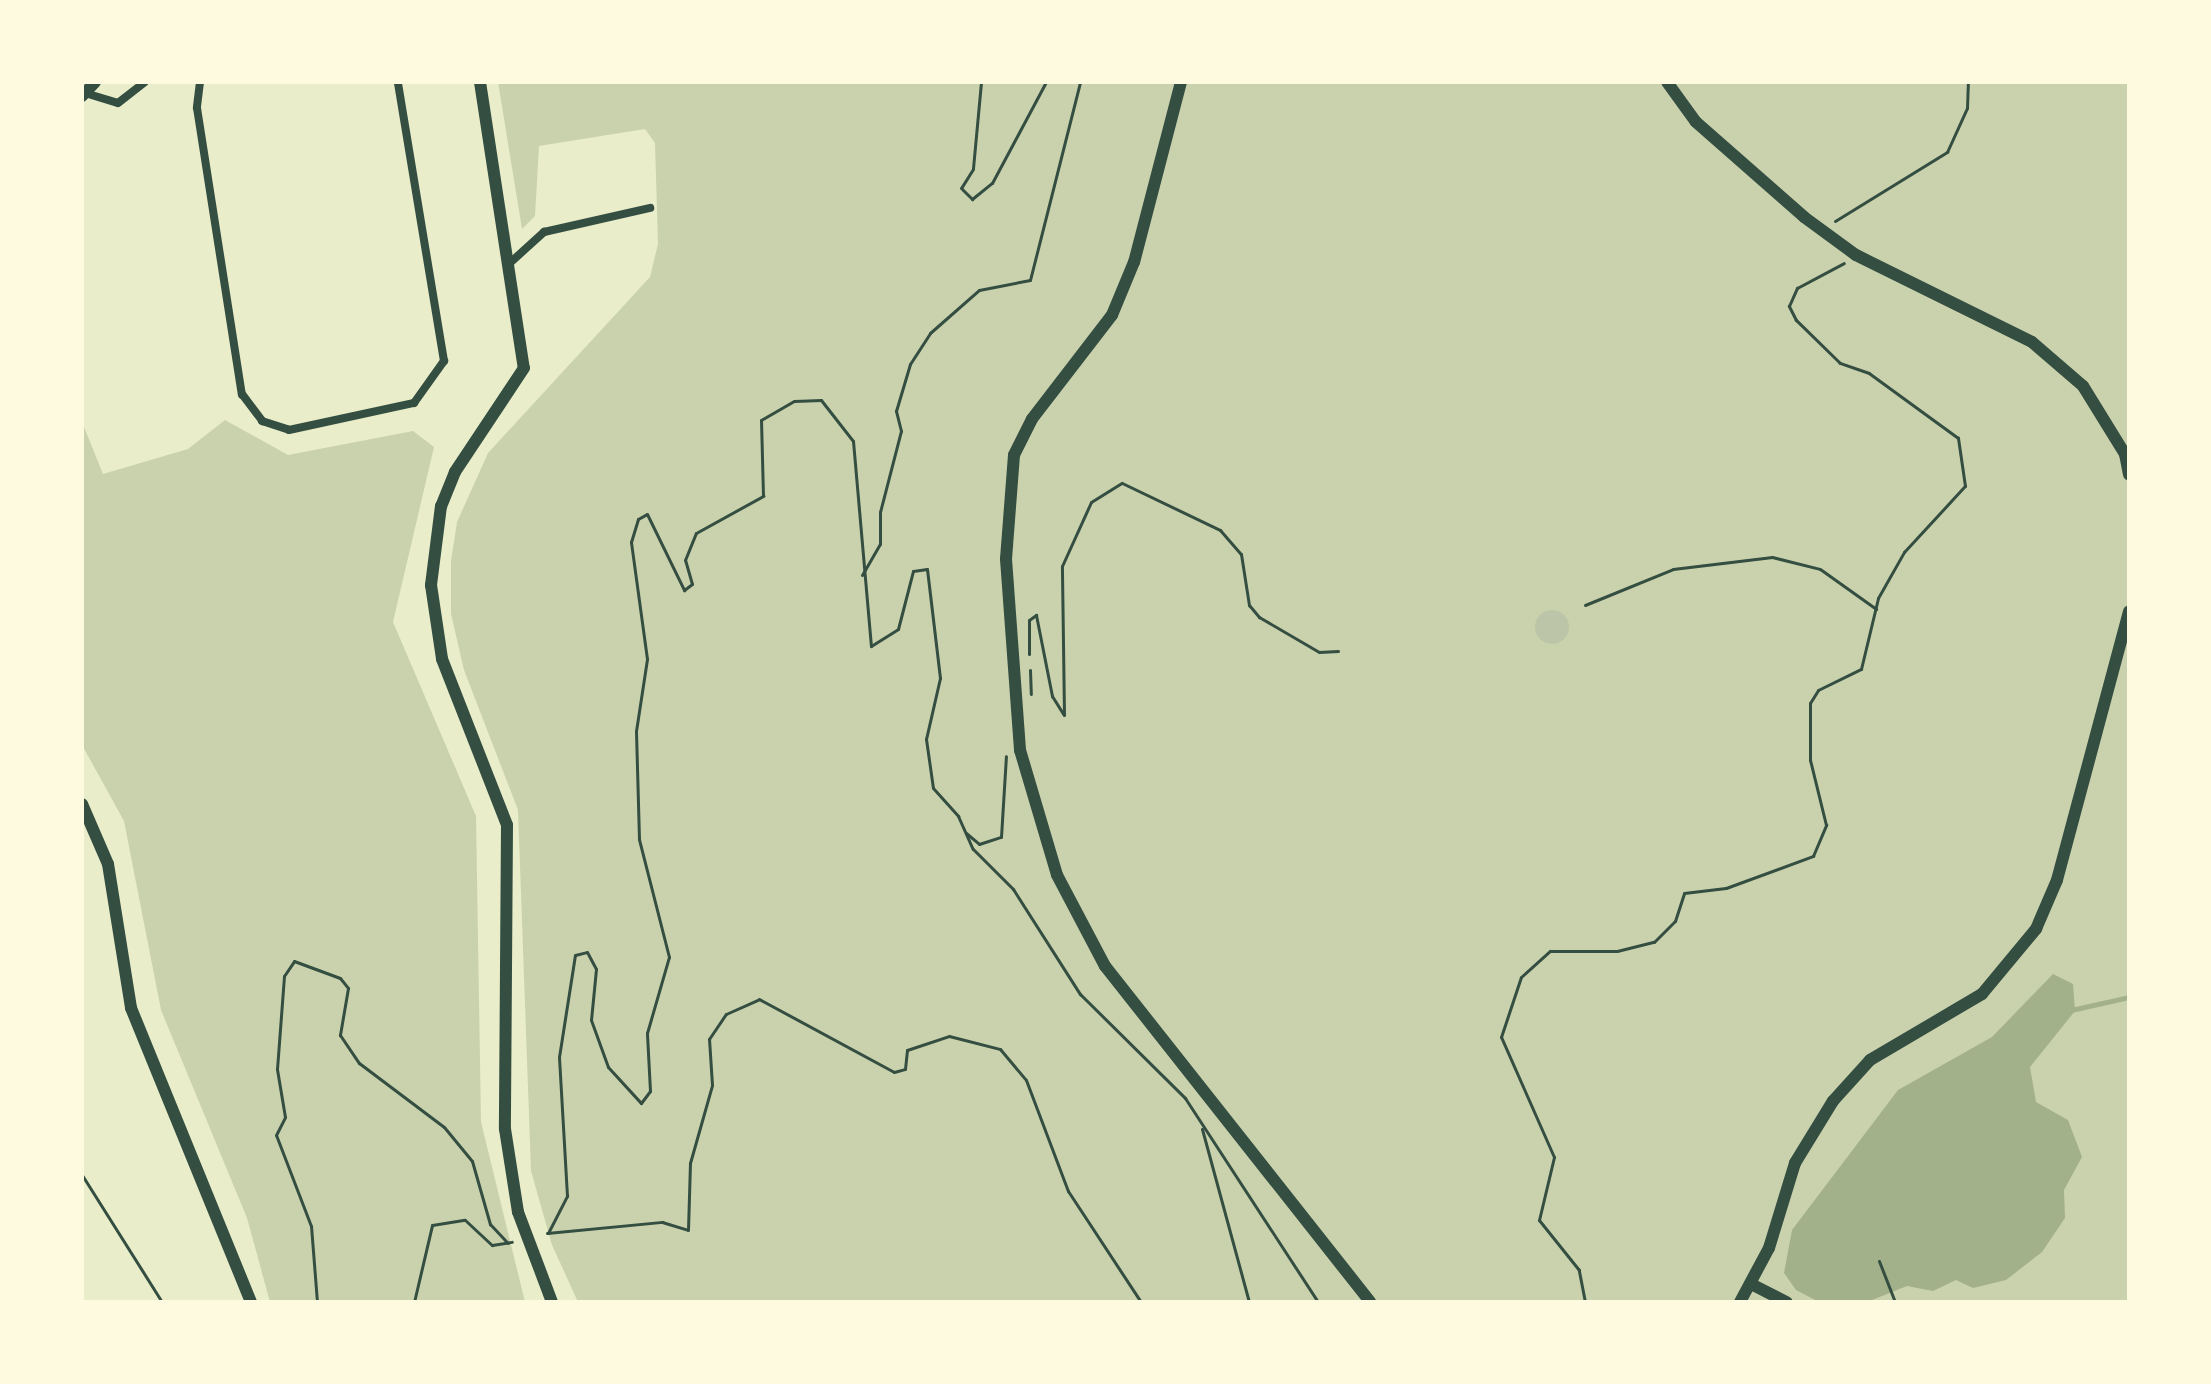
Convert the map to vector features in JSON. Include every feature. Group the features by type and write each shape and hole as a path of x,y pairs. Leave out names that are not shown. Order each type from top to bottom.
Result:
{"street":[{"path":"95,82 83,95 118,103 145,82"},
{"path":"212,82 201,84 197,108 242,394 262,421 289,430 399,410 431,388 444,361 398,82"},
{"path":"480,82 511,262 524,368 455,472 441,506 431,585 442,659 507,825 505,1129 528,1238 552,1302"},
{"path":"1181,82 1134,262 1112,315 1032,419 1014,455 1006,546 1020,750 1057,875 1105,966 1370,1302"},
{"path":"1667,82 1756,180 1856,255 2032,342 2083,386 2125,454 2129,475"},
{"path":"511,262 544,232 650,208"},
{"path":"1740,1302 1753,1285 1795,1163 1833,1101 1870,1060 1982,994 2036,929 2057,880 2129,612"},
{"path":"82,804 108,864 131,1008 251,1302"},
{"path":"1753,1285 1787,1302"}],"path":[{"path":"981,82 973,169 961,188 972,199 992,183 1046,82"},
{"path":"862,575 880,544 880,512 901,431 896,411 910,364 930,333 979,290 1014,289 1030,280 1080,82"},
{"path":"1840,228 1834,222 1841,213 1887,193 1947,152 1967,108 1968,82"},
{"path":"1585,1302 1579,1270 1539,1220 1554,1157 1507,1056 1502,1021 1521,977 1550,951 1617,951 1654,942 1675,921 1684,893 1726,888 1813,856 1824,841 1826,814 1805,721 1818,690 1851,677 1868,659 1876,609 1904,552 1953,504 1967,476 1958,438 1869,373 1840,363 1796,320 1789,306 1797,288 1856,255"},
{"path":"548,1233 567,1196 559,1057 575,955 587,952 596,969 591,1020 608,1067 641,1103 650,1091 647,1033 669,957 639,839 636,731 647,659 631,542 638,519 647,514 684,590 692,584 685,560 696,533 763,496 761,420 794,401 821,400 853,441 867,638 881,645 904,617 913,571 927,569 940,678 925,765 985,865 1013,889 1080,994 1185,1098 1318,1302"},
{"path":"1017,716 1032,688 1031,615 1041,621 1052,696 1065,713 1062,566 1085,511 1112,484 1168,500 1220,530 1241,554 1249,605 1259,617 1319,652 1338,651"},
{"path":"1585,605 1673,569 1772,557 1820,569 1876,609"},
{"path":"964,830 979,844 1001,837 1006,752"},
{"path":"317,1302 311,1226 276,1135 285,1117 277,1069 284,976 294,961 340,978 348,988 340,1035 359,1063 444,1127 472,1161 490,1224 508,1243"},
{"path":"414,1302 432,1225 465,1220 492,1245 548,1233 662,1222 688,1230 688,1176 712,1085 709,1039 726,1014 759,999 894,1072 905,1069 907,1050 949,1036 1000,1049 1026,1080 1068,1191 1141,1302"},
{"path":"1201,1125 1249,1302"},
{"path":"82,1175 162,1302"},
{"path":"1879,1261 1895,1302"}],"shaded area":[{"path":"498,82 2129,82 2129,1302 578,1302 552,1245 531,1171 518,810 464,670 451,614 451,561 457,522 488,453 650,277 658,244 655,143 645,129 539,146 535,216 522,229"},
{"path":"225,420 288,455 413,431 434,447 393,622 476,816 481,1122 525,1302 270,1302 247,1218 161,1010 124,821 82,745 82,422 103,474 188,449"},
{"path":"2053,974 2073,984 2075,1011 2030,1067 2036,1102 2068,1120 2082,1157 2064,1190 2065,1218 2042,1252 2006,1280 1973,1288 1956,1280 1933,1291 1907,1286 1867,1302 1819,1302 1796,1290 1784,1273 1792,1230 1898,1090 1992,1037"}],"building":[{"path":"1552,610 1564,615 1569,627 1564,639 1552,644 1540,639 1535,627 1540,615"}],"waterway":[{"path":"2071,1010 2129,997"}]}
